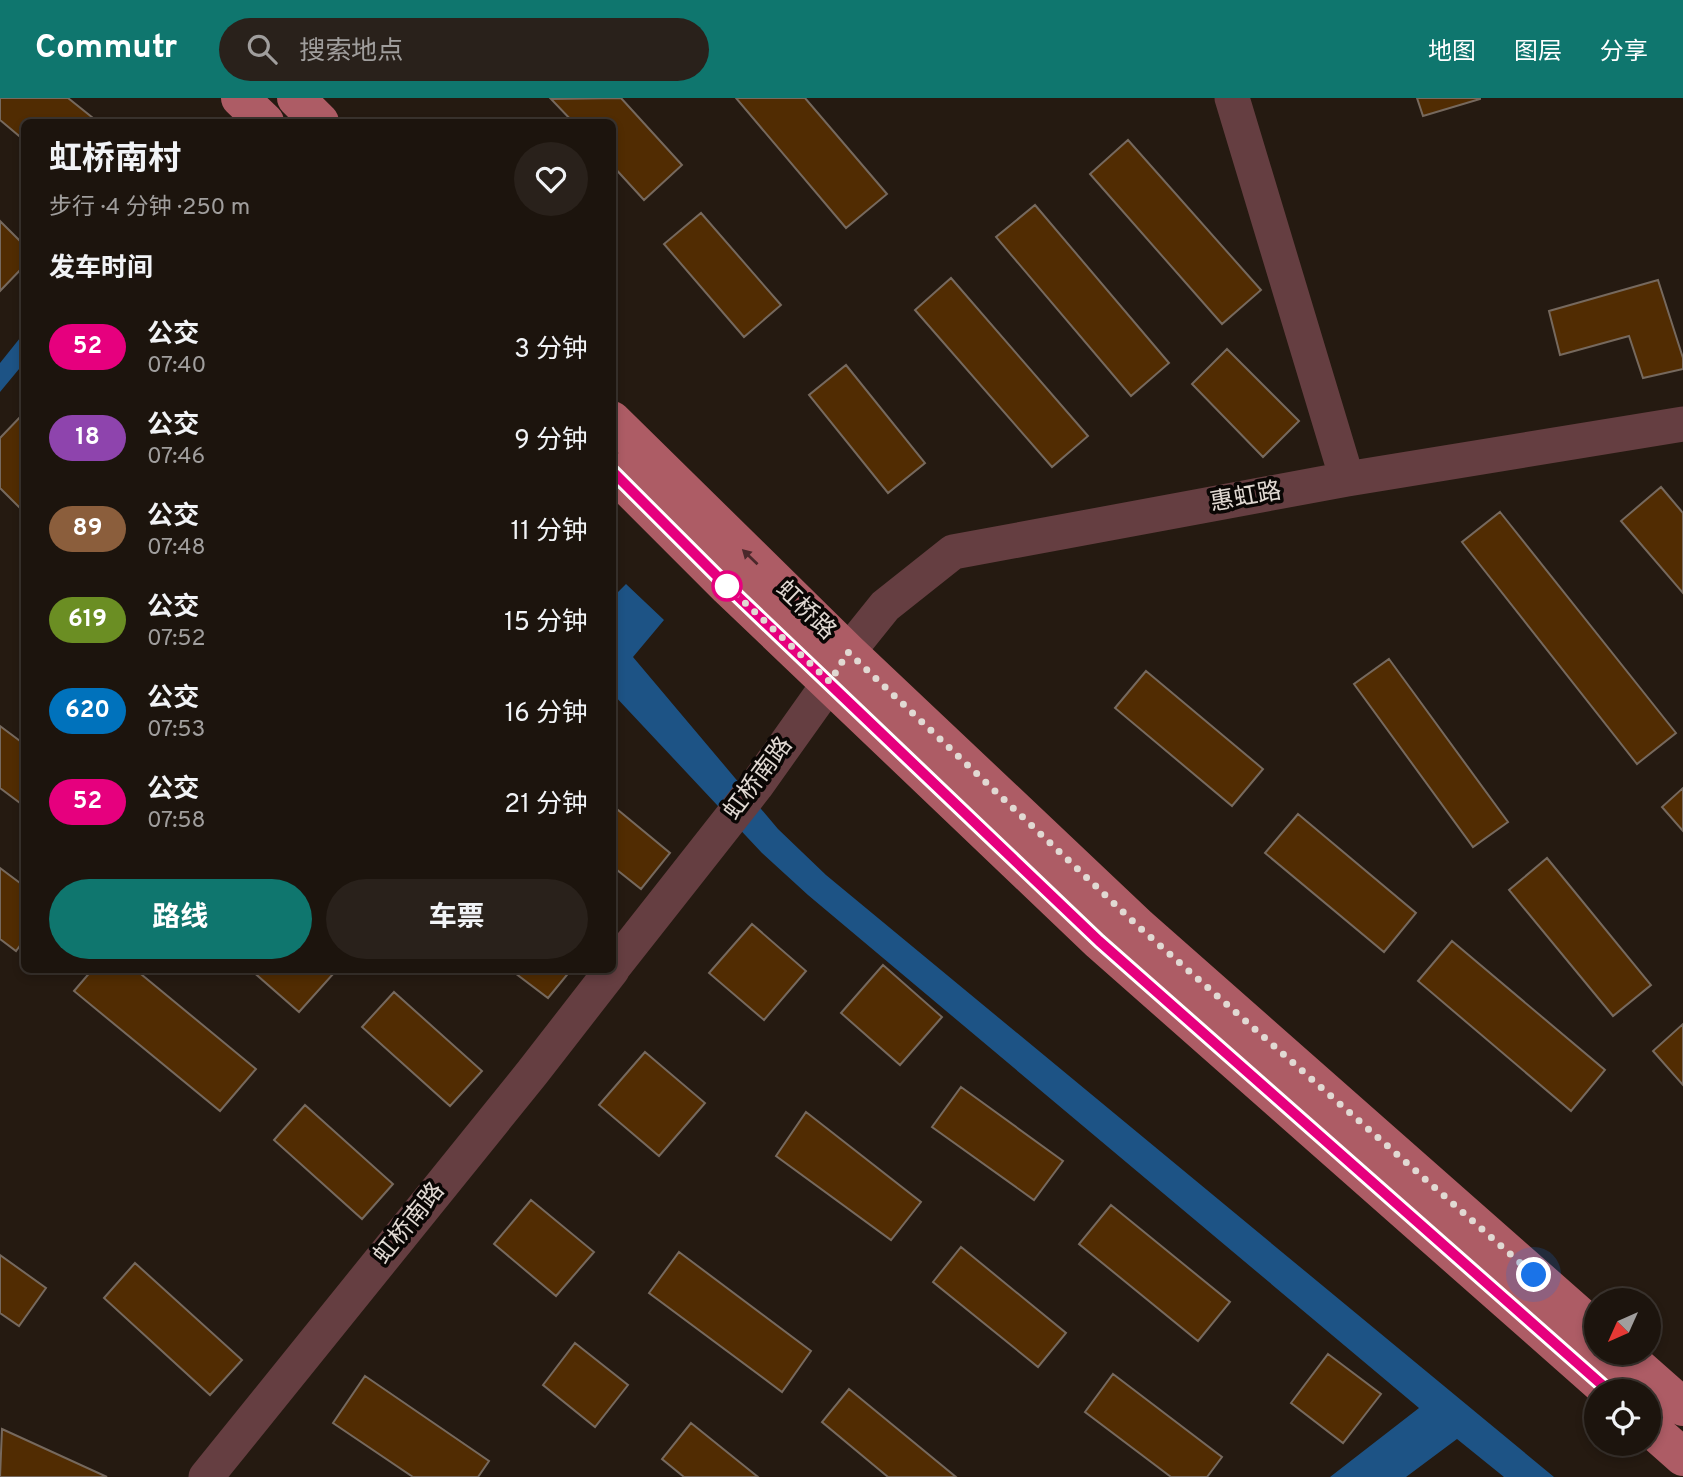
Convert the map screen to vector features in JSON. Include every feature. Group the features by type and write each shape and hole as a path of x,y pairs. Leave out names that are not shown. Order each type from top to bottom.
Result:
{"main road":[{"path":"240,98 262,119"},
{"path":"296,98 317,119"},
{"name":"虹桥路","path":"616,424 839,667 1099,941 1595,1379"},
{"name":"虹桥路","path":"616,475 728,587 839,667 1584,1319"},
{"path":"1636,1365 1683,1407"},
{"path":"1661,1438 1683,1457"}],"street":[{"path":"1232,98 1347,479"},
{"name":"惠虹路","path":"839,667 885,606 953,552 1347,479 1683,424"},
{"name":"虹桥南路","path":"616,964 756,786 839,667"},
{"name":"虹桥南路","path":"206,1477 532,1073 609,973"}],"water":[{"path":"21,337 21,367 0,392 0,363"},
{"path":"626,584 664,620 633,657 778,829 826,875 1554,1477 1504,1477 1457,1439 1406,1477 1330,1477 1419,1408 808,895 762,853 616,697 616,594"}],"building":[{"path":"0,98 68,98 94,119 21,119 21,138 0,120"},
{"path":"621,98 682,165 644,200 616,169 616,119 570,119 551,99"},
{"path":"736,98 805,98 887,194 846,228"},
{"path":"1417,98 1480,98 1480,99 1423,116"},
{"path":"1128,140 1261,290 1222,324 1090,174"},
{"path":"1035,205 1169,363 1131,396 996,237"},
{"path":"701,213 781,305 744,337 664,244"},
{"path":"0,221 21,242 21,269 0,291"},
{"path":"951,278 1088,436 1052,467 915,310"},
{"path":"1658,280 1683,358 1683,369 1643,378 1629,336 1560,355 1549,311"},
{"path":"1227,349 1299,421 1263,457 1192,384"},
{"path":"846,365 925,463 888,493 809,395"},
{"path":"21,416 21,509 0,488 0,438"},
{"path":"1661,487 1683,513 1683,593 1621,521"},
{"path":"1500,512 1676,733 1637,764 1462,542"},
{"path":"1389,659 1508,822 1473,847 1354,684"},
{"path":"1146,671 1263,769 1232,806 1115,708"},
{"path":"0,726 21,742 21,804 0,788"},
{"path":"1683,788 1683,831 1662,807"},
{"path":"616,808 670,853 641,889 616,869"},
{"path":"1298,814 1416,913 1384,952 1265,853"},
{"path":"1547,858 1651,985 1613,1016 1509,890"},
{"path":"0,868 21,884 21,944 16,951 0,939"},
{"path":"752,924 806,971 764,1020 709,973"},
{"path":"1452,941 1605,1070 1571,1111 1418,981"},
{"path":"883,965 942,1017 900,1065 841,1013"},
{"path":"89,973 140,973 256,1069 220,1111 74,991"},
{"path":"254,973 334,973 299,1012"},
{"path":"515,973 569,973 548,998"},
{"path":"394,992 482,1071 450,1106 362,1027"},
{"path":"1683,1024 1683,1085 1653,1051"},
{"path":"645,1052 705,1103 659,1156 599,1105"},
{"path":"961,1087 1063,1161 1034,1200 932,1127"},
{"path":"305,1105 393,1184 362,1219 274,1140"},
{"path":"806,1112 921,1202 891,1240 776,1156"},
{"path":"531,1200 594,1252 556,1296 494,1244"},
{"path":"1111,1205 1230,1302 1198,1341 1079,1244"},
{"path":"961,1247 1066,1333 1038,1367 933,1282"},
{"path":"679,1252 811,1351 782,1392 649,1293"},
{"path":"0,1255 46,1288 19,1326 0,1313"},
{"path":"135,1263 242,1360 210,1395 104,1298"},
{"path":"575,1343 628,1385 595,1427 543,1385"},
{"path":"1328,1354 1381,1394 1343,1443 1291,1403"},
{"path":"1113,1374 1222,1457 1207,1477 1171,1477 1085,1412"},
{"path":"365,1376 489,1461 478,1477 413,1477 333,1423"},
{"path":"849,1389 956,1477 888,1477 822,1422"},
{"path":"691,1423 758,1477 684,1477 662,1459"},
{"path":"2,1429 107,1477 0,1477"}],"bus line":[{"name":"52","path":"616,475 728,587 1099,941 1595,1379"}],"route":[{"path":"727,586 830,682 848,652 1139,927 1534,1275"}]}
